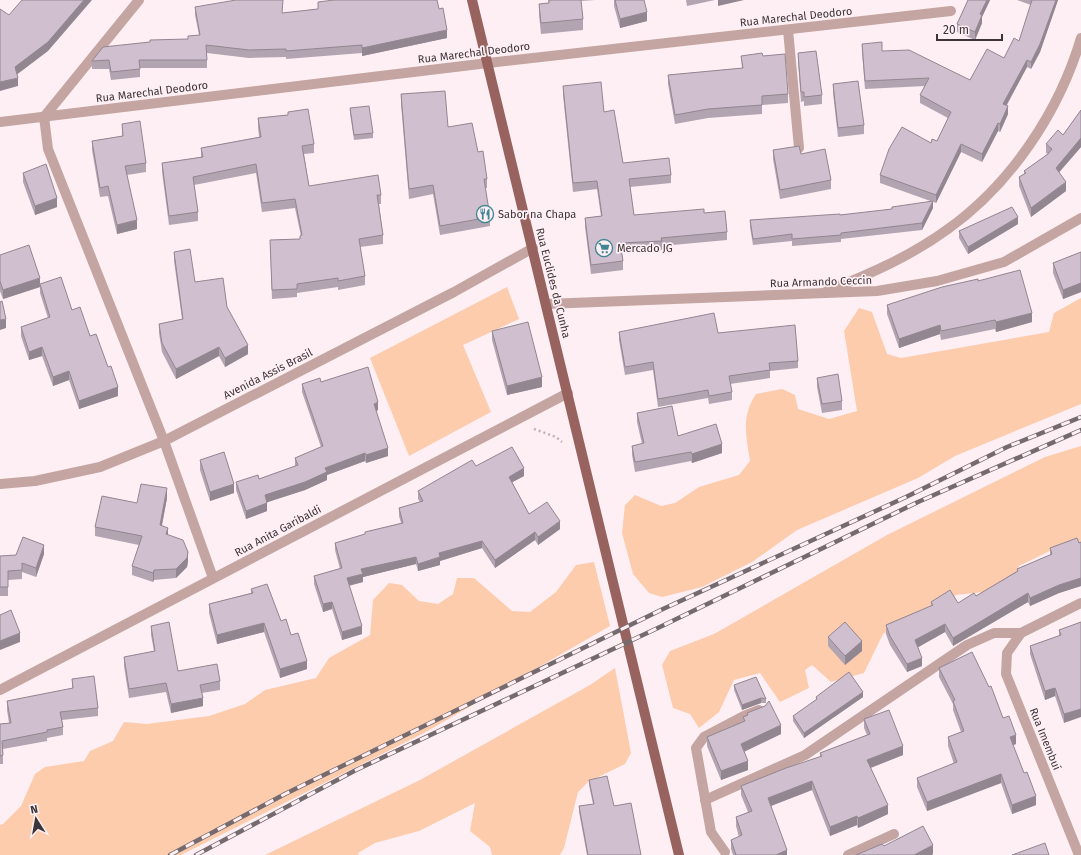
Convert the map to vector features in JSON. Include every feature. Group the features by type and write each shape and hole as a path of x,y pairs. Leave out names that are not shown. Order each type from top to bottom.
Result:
{"main road":[{"name":"Rua Euclides da Cunha","path":"472,0 679,855"}],"street":[{"path":"139,0 44,117 48,149 164,441 213,578"},
{"name":"Rua Marechal Deodoro","path":"0,122 951,11"},
{"path":"788,30 799,148"},
{"path":"818,294 868,275 913,252 949,229 981,202 1020,158 1054,104 1077,52 1081,38"},
{"name":"Rua Armando Ceccin","path":"546,304 877,292 938,281 1004,262 1081,218"},
{"name":"Avenida Assis Brasil","path":"0,484 35,481 100,467 164,441 454,292 533,248"},
{"name":"Rua Anita Garibaldi","path":"0,690 568,393"},
{"path":"705,800 805,755 967,645 994,633 1021,632 1081,603"},
{"name":"Rua Imembuí","path":"1021,632 1007,653 1006,674 1079,855"},
{"path":"725,852 711,832 696,748 704,737 744,716 763,709"},
{"path":"848,855 894,834"}],"path":[{"path":"511,422 556,437 567,447"}],"shaded area":[{"path":"507,287 519,319 463,345 491,412 409,456 370,358"},
{"path":"1081,298 1081,404 955,456 918,478 797,530 752,562 702,587 662,597 649,593 633,574 622,533 625,505 635,495 661,506 675,503 699,487 739,475 750,461 746,435 746,418 751,402 756,394 782,389 795,395 798,409 829,419 857,411 844,331 859,308 872,312 887,354 901,358 1049,332 1054,313"},
{"path":"1081,446 1081,543 1060,546 1019,566 1011,587 1002,590 956,595 883,634 864,673 831,682 812,665 805,670 809,688 780,702 760,673 734,680 719,712 699,728 690,714 673,708 662,665 670,651 714,634 887,535 1045,457"},
{"path":"594,562 610,626 424,733 181,855 0,855 0,825 3,824 21,806 35,774 45,767 84,761 90,751 113,741 124,722 147,724 209,716 245,704 265,690 316,678 329,658 370,635 373,600 389,583 402,585 419,601 438,604 453,594 457,578 474,578 512,611 530,612 556,592 576,565"},
{"path":"615,668 631,753 625,764 588,782 578,792 564,848 560,855 492,855 490,847 470,831 475,803 419,831 375,843 358,853 359,855 265,855 420,780 590,685"}],"building":[{"path":"22,0 84,0 48,42 15,67 18,78 0,82 0,9 9,15"},
{"path":"236,0 283,0 282,13 318,9 318,2 334,0 437,0 439,9 443,8 447,30 362,48 362,45 286,51 286,49 249,50 206,45 207,60 139,60 140,69 111,72 109,60 92,61 103,47 150,42 150,40 188,39 188,36 200,35 195,7"},
{"path":"549,0 581,0 583,19 541,23 539,4 549,3"},
{"path":"615,0 644,0 647,12 620,19"},
{"path":"968,0 987,0 980,14 982,15 975,32 957,24"},
{"path":"1032,0 1056,0 1040,44 1031,62 1027,60 1003,104 1008,106 1000,124 998,123 982,154 961,144 936,195 880,175 889,149 902,127 931,143 932,139 937,141 951,112 920,95 929,78 865,81 862,44 882,42 882,51 909,50 970,80 987,49 1004,58 1014,38 1019,41"},
{"path":"816,51 822,95 804,97 804,92 801,92 798,53"},
{"path":"762,53 763,56 785,54 788,94 762,96 762,105 708,109 675,115 668,75 743,68 741,56"},
{"path":"858,81 864,125 838,128 833,84"},
{"path":"601,82 604,112 614,110 623,163 669,158 671,175 629,179 634,215 704,209 704,213 725,211 727,232 661,238 662,241 620,243 623,261 591,265 585,218 602,216 597,181 573,183 563,86"},
{"path":"445,91 448,127 472,123 478,152 483,151 487,179 484,179 490,217 440,226 433,185 409,189 401,94"},
{"path":"369,106 373,133 354,135 350,108"},
{"path":"308,109 314,144 302,146 309,186 378,175 381,195 377,195 383,235 359,239 365,276 338,281 338,278 297,284 297,289 272,290 270,240 300,239 300,236 302,235 295,199 262,203 256,164 193,177 198,212 169,216 162,163 203,157 201,148 261,137 258,118 288,115 288,112"},
{"path":"1081,110 1081,138 1056,168 1066,182 1031,208 1019,177 1026,173 1024,171 1048,154 1052,149 1046,144 1058,130 1063,135"},
{"path":"140,121 146,163 125,166 137,220 117,225 108,186 100,188 92,141 123,136 122,124"},
{"path":"799,146 801,154 825,149 831,180 780,190 773,150"},
{"path":"46,164 57,198 35,206 23,173"},
{"path":"933,201 922,223 841,233 841,235 792,239 792,234 753,239 750,220 840,215 892,209 892,207"},
{"path":"1012,207 1018,217 968,247 959,231"},
{"path":"29,245 40,278 3,290 0,281 0,255"},
{"path":"190,249 195,282 223,278 227,307 248,345 225,358 219,347 176,369 162,343 159,324 183,319 174,252"},
{"path":"1081,252 1081,283 1063,290 1053,263"},
{"path":"1020,270 1032,313 996,322 995,320 941,331 940,325 899,339 887,305 942,287 978,279 978,281"},
{"path":"61,277 72,310 80,307 90,336 96,334 108,367 111,366 118,387 79,401 69,371 53,377 42,347 29,352 21,327 50,317 40,284"},
{"path":"2,301 6,319 0,320 0,302"},
{"path":"714,313 718,333 795,325 798,361 769,363 770,370 729,376 732,392 709,396 708,390 658,399 653,362 625,367 619,332"},
{"path":"528,322 542,377 507,386 492,331"},
{"path":"368,367 378,402 374,404 388,448 366,455 365,453 325,468 327,472 305,482 265,495 267,503 246,511 236,482 258,475 259,479 298,465 295,458 323,446 302,384 320,378 321,382"},
{"path":"838,374 842,401 822,404 817,378"},
{"path":"672,406 678,436 716,424 722,444 692,454 691,452 635,462 632,446 644,443 637,413"},
{"path":"512,447 524,468 509,477 529,514 547,502 560,521 538,537 535,532 495,560 482,541 439,553 440,557 418,564 416,557 361,569 363,574 347,578 362,626 342,632 332,602 323,604 314,576 342,568 335,543 365,534 365,532 403,523 399,508 423,501 418,491 472,460 476,466"},
{"path":"224,452 234,484 210,492 200,460"},
{"path":"141,484 167,488 160,525 168,528 166,534 183,540 188,552 187,558 176,569 154,570 153,573 132,566 142,536 95,527 102,496 137,503"},
{"path":"23,537 44,545 36,568 22,563 22,570 8,571 8,587 0,587 0,556 16,555"},
{"path":"1077,538 1079,543 1081,542 1081,578 1059,585 1030,598 1028,593 953,638 945,624 915,640 922,658 907,664 890,636 886,625 933,605 931,602 950,590 958,603 974,593 976,596 1018,571 1017,569 1052,554 1050,548"},
{"path":"267,584 281,621 286,619 291,635 298,633 307,661 280,669 264,623 217,635 209,604 253,593 251,589"},
{"path":"11,610 20,633 0,641 0,615"},
{"path":"169,622 178,671 217,664 220,681 200,685 203,698 171,704 166,683 129,689 124,657 155,651 151,626"},
{"path":"845,622 862,641 845,656 828,637"},
{"path":"1081,622 1081,709 1064,714 1055,688 1045,691 1030,646 1061,635 1059,630"},
{"path":"972,652 989,687 991,686 1003,718 1009,716 1016,735 1010,737 1024,773 1027,772 1036,796 1012,805 1001,774 927,802 917,778 957,762 948,737 964,731 953,701 955,700 939,668"},
{"path":"849,672 863,692 804,733 793,716 817,699 816,697"},
{"path":"94,676 98,708 60,712 63,727 47,730 47,732 2,741 3,755 0,756 0,724 11,723 7,701 73,688 72,679"},
{"path":"756,677 766,699 761,698 742,705 734,685"},
{"path":"769,701 781,725 741,744 748,761 721,771 707,737 745,721 743,717 748,715 747,713 765,706"},
{"path":"889,710 903,746 867,760 888,805 858,818 857,816 830,827 812,781 768,798 787,850 776,855 736,855 731,840 742,835 736,817 752,811 741,786 786,768 822,756 820,753 870,734 864,719"},
{"path":"607,776 614,806 631,803 641,855 588,855 579,806 594,804 589,780"},
{"path":"923,826 933,845 914,855 856,855 882,844 884,846"},
{"path":"1045,843 1049,855 1012,855"}],"railway":[{"path":"170,855 285,794 663,609 906,497 1007,447 1081,417"},
{"path":"196,855 356,770 662,626 918,502 1081,430"}],"place":[{"name":"Sabor na Chapa","path":"485,214"},
{"name":"Mercado JG","path":"604,248"}]}
